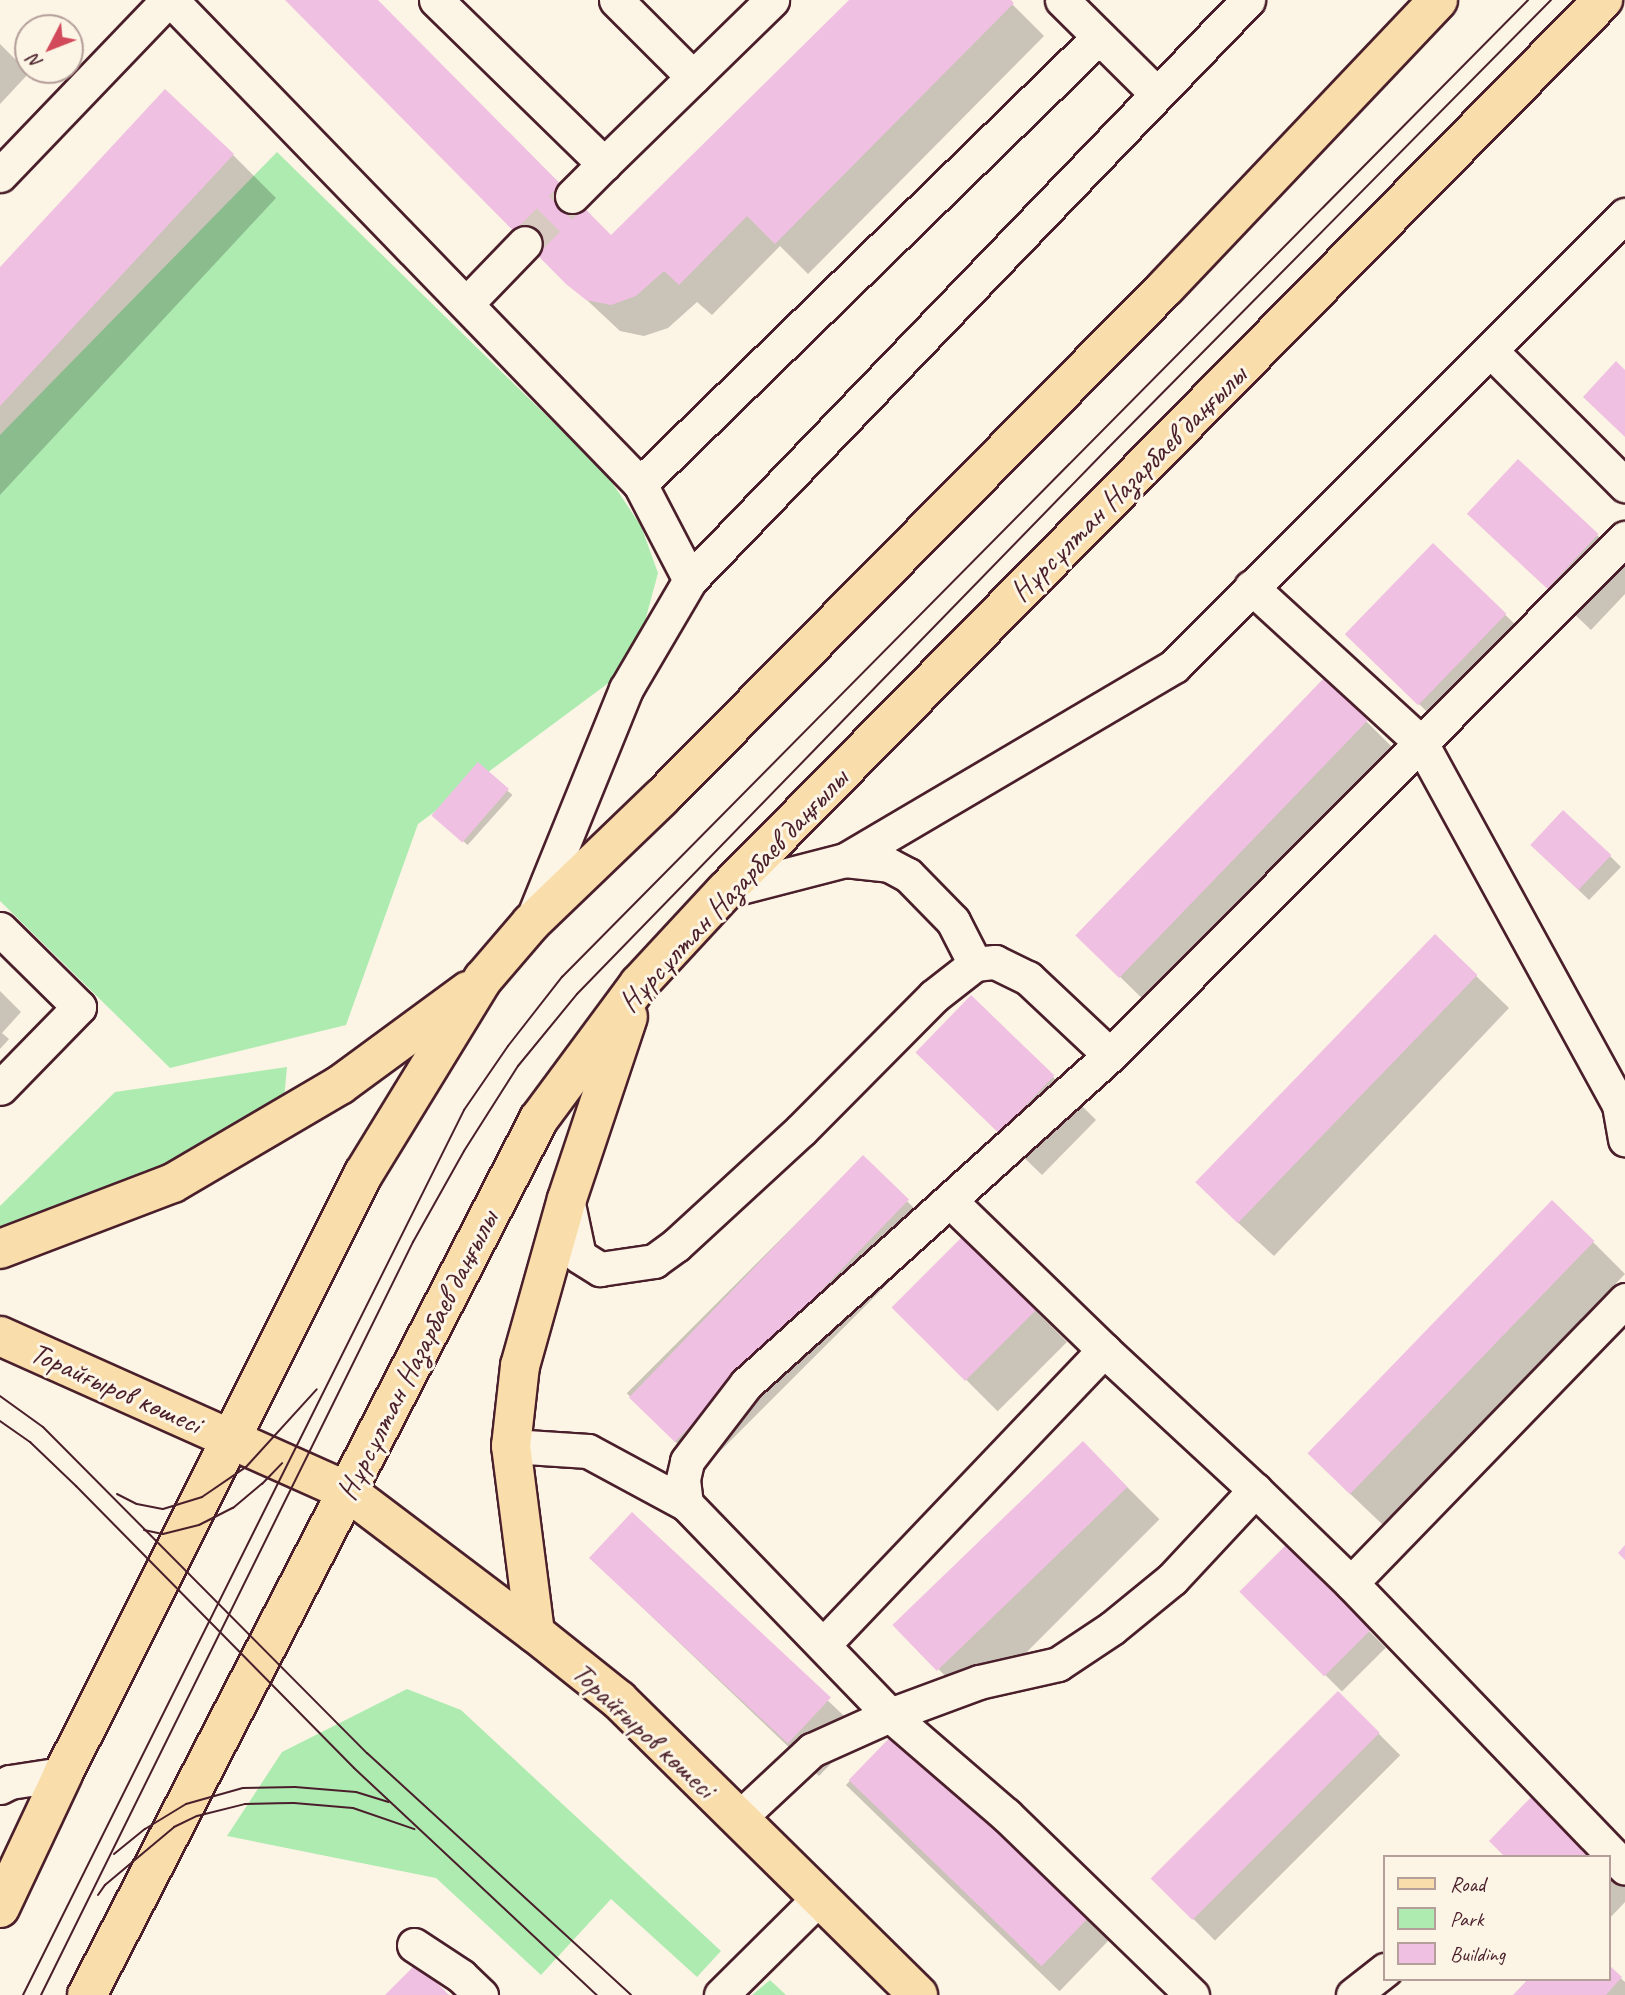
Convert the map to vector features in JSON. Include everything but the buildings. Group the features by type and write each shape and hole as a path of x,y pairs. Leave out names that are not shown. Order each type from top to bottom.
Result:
{"main road":[{"path":"0,1908 63,1774 364,1173 484,979 531,923 661,798 1137,316 1438,0"},
{"name":"Нұрсұлтан Назарбаев даңғылы","path":"87,1995 539,1119 639,984 725,891 1603,0"},
{"path":"0,1250 173,1183 340,1085 484,979"},
{"path":"536,1633 511,1446 520,1366 567,1199 639,984"},
{"name":"Торайғыров көшесі","path":"0,1336 347,1491 536,1633 619,1700 918,1995"}],"lane":[{"path":"0,175 170,0 640,484 690,580"},
{"path":"436,0 604,164"},
{"path":"616,0 693,77"},
{"path":"572,196 772,0"},
{"path":"1062,0 1156,93"},
{"path":"531,923 626,689 690,580 1248,0"},
{"path":"640,484 1099,37"},
{"path":"725,891 845,860 1174,666 1625,215"},
{"path":"467,303 525,243"},
{"path":"1491,351 1625,485"},
{"path":"686,1504 683,1479 687,1461 746,1384 1110,1055 1625,538"},
{"path":"1251,587 1421,743 1622,1102 1625,1139"},
{"path":"845,860 889,865 908,875 953,921 975,964"},
{"path":"0,929 79,1007 0,1088"},
{"path":"567,1199 579,1256 600,1269 621,1268 653,1261 677,1245 801,1130 933,996 975,964 995,962 1028,978 1110,1055"},
{"path":"950,1200 1104,1350 1351,1583 1625,1868"},
{"path":"1351,1583 1625,1300"},
{"path":"824,1644 1104,1350"},
{"path":"511,1446 588,1451 686,1504 890,1715 1006,1815 1192,1995"},
{"path":"739,1818 812,1750 890,1715 979,1682 1058,1664 1112,1628 1172,1579 1255,1490"},
{"path":"0,1787 10,1782 63,1774"},
{"path":"721,1995 819,1898"},
{"path":"414,1945 461,1976 481,1995"},
{"path":"1353,1995 1384,1971"}],"green space":[{"path":"277,152 607,475 641,526 658,573 644,625 622,673 418,824 346,1025 170,1068 0,901 0,435"},
{"path":"287,1067 284,1099 164,1170 0,1233 0,1206 115,1092"},
{"path":"407,1689 461,1710 721,1951 697,1977 611,1899 541,1975 436,1878 227,1836 282,1752"},
{"path":"770,1980 786,1995 752,1995"}],"tunnel":[{"path":"525,243 572,196"}],"tram line":[{"path":"23,1995 464,1110 508,1046 562,977 1528,0"},
{"path":"41,1995 413,1242 464,1151 518,1066 577,994 1108,448 1551,0"},
{"path":"117,1494 137,1504 163,1509 202,1497 246,1467 317,1389"},
{"path":"0,1396 43,1427 367,1753 631,1995"},
{"path":"0,1421 30,1442 76,1486 354,1768 597,1995"},
{"path":"144,1530 163,1534 199,1525 233,1508 282,1463"},
{"path":"114,1854 145,1829 186,1804 243,1788 295,1787 356,1792 388,1802"},
{"path":"98,1895 105,1885 174,1827 197,1816 245,1804 294,1803 353,1808 414,1829"}]}
